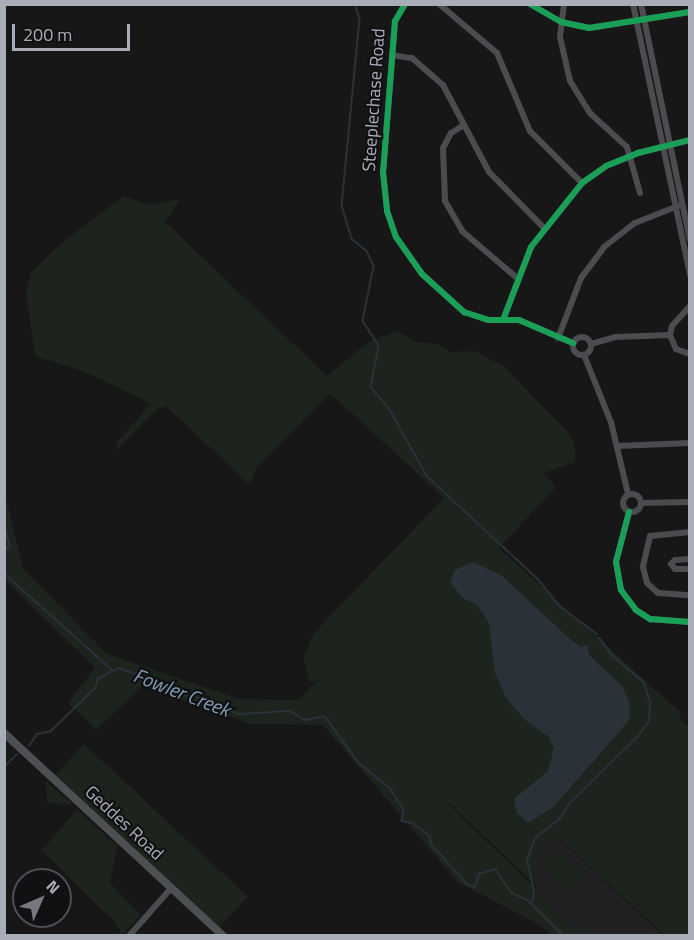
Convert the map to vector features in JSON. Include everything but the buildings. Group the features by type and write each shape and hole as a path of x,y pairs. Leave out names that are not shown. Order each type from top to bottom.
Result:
{"main road":[{"name":"Geddes Road","path":"4,733 223,936"}],"street":[{"name":"Steeplechase Road","path":"405,4 395,21 383,172 392,228 417,269 462,310 479,318 521,320 573,343"},
{"path":"439,4 497,53 530,131 582,183"},
{"path":"530,4 561,22 589,28 637,23 690,12"},
{"path":"564,4 561,22 562,57 573,89 591,114 621,139 632,155 640,193"},
{"path":"633,4 690,275"},
{"path":"641,4 690,240"},
{"path":"392,55 412,58 443,84 489,172 543,228"},
{"path":"464,125 451,133 442,148 442,184 447,206 466,235 517,278"},
{"path":"503,320 517,278 543,228 582,183 632,155 690,140"},
{"path":"558,338 582,278 604,247 635,223 682,205"},
{"path":"690,306 675,322 670,335 676,349 690,354"},
{"path":"584,355 591,344 615,337 670,335"},
{"path":"584,355 574,352 573,343 583,337 591,344"},
{"path":"584,355 617,446 628,495 623,502 629,512 616,562 621,590 636,610 650,619 690,622"},
{"path":"617,446 690,443"},
{"path":"628,495 638,496 641,503"},
{"path":"641,503 690,502"},
{"path":"629,512 637,510 641,503"},
{"path":"690,532 651,536 643,567 647,583 658,593 690,595"},
{"path":"690,559 675,560 672,564 675,569 690,569"},
{"path":"129,936 172,887"}],"shaded area":[{"path":"124,196 148,205 180,199 165,222 327,376 370,341 398,331 416,342 438,344 449,352 475,351 505,367 570,435 575,444 575,462 544,473 556,487 499,548 682,714 678,718 689,727 689,935 664,935 556,835 533,859 535,884 406,763 583,935 552,935 540,925 458,882 323,725 251,724 143,686 96,730 68,703 95,668 5,580 4,489 23,569 107,654 239,699 299,700 317,681 310,682 303,659 313,634 444,498 330,393 256,469 250,485 166,406 157,409 116,451 117,442 151,404 86,372 35,356 26,292 31,273 63,242"},
{"path":"473,562 501,575 570,639 581,647 587,645 589,655 622,686 629,701 630,718 622,729 552,808 528,823 517,813 514,799 548,771 554,748 549,737 524,719 506,698 495,672 489,623 478,606 463,598 450,582 455,570"},
{"path":"84,744 248,897 219,927 55,775"},
{"path":"46,781 72,804 47,803"},
{"path":"77,810 117,846 110,883 141,915 121,935 117,924 72,880 72,868 60,868 42,850"},
{"path":"555,835 662,935 574,935 537,900 533,859"},
{"path":"558,848 588,876 572,894 542,866"}],"waterway":[{"path":"355,4 360,19 342,206 352,239 367,251 374,266 363,321 379,346 371,387 390,410 427,476 538,579 561,607 597,634"},
{"path":"4,523 10,546 4,553"},
{"path":"4,573 112,670"},
{"path":"532,904 534,890 527,861 535,838 559,819 570,803 637,737 649,721 650,702 644,683 612,656 599,638"},
{"name":"Fowler Creek","path":"29,746 37,734 51,731 95,688 98,679 118,668 175,686 185,695 209,700 238,714 290,711 305,720 325,716 359,763 389,787 404,809 402,821 413,823 430,836 432,845 468,885 475,887 479,874 495,869 512,893 529,901 564,936"},
{"name":"Fowler Creek","path":"4,767 17,754"}],"cycle path":[{"path":"405,4 395,21 383,172 387,211 396,237 422,274 464,312 489,320 519,320 573,343"},
{"path":"530,4 561,22 589,28 690,12"},
{"path":"503,320 531,247 582,183 606,166 638,153 690,140"},
{"path":"629,512 616,562 621,590 636,610 650,619 690,622"}]}
